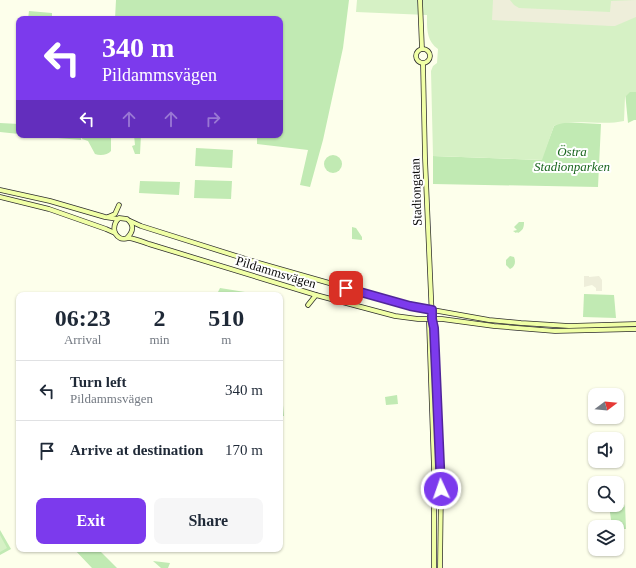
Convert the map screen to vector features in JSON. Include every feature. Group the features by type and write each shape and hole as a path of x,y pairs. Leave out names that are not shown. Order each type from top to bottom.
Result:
{"main road":[{"name":"Stadiongatan","path":"420,0 422,49"},
{"name":"Stadiongatan","path":"422,49 428,51 430,56 427,62 423,64 418,62 415,56 416,52 422,49"},
{"name":"Stadiongatan","path":"423,64 425,158 441,489 440,568"},
{"path":"0,190 43,199 107,218 126,218 130,221 132,230 127,238 120,238 106,228 49,209 0,197"},
{"path":"107,218 115,214 120,205"},
{"path":"115,233 114,227 118,219"},
{"name":"Pildammsvägen","path":"130,221 141,226 252,261 392,302 489,320 539,324 636,324"},
{"name":"Pildammsvägen","path":"127,238 316,295 385,314 418,319 432,319 518,329 555,331 636,329"},
{"path":"308,305 316,295"},
{"path":"418,319 425,323 429,328"},
{"name":"Stadiongatan","path":"432,319 429,324 429,328 434,469 434,568"}],"green space":[{"path":"116,0 349,0 343,48 323,140 310,187 300,185 308,150 257,144 257,138 283,138 283,16 115,16"},
{"path":"357,0 636,0 636,92 630,92 625,97 624,121 606,123 577,122 554,126 542,160 433,156 431,71 433,66 437,63 438,49 429,38 427,29 427,15 356,12"},
{"path":"29,11 52,13 52,16 28,16"},
{"name":"Östra Stadionparken","path":"625,92 636,92 636,120 628,123"},
{"name":"Östra Stadionparken","path":"561,122 601,124 598,187 433,184 433,156 541,160 554,126"},
{"path":"0,123 16,124 16,134 0,132"},
{"path":"58,138 81,138 81,140"},
{"path":"111,138 111,151 104,155 95,154 88,141 82,139"},
{"path":"134,138 141,138 140,154 135,154 132,146 135,145"},
{"path":"196,148 233,150 232,168 195,166"},
{"path":"333,155 339,158 342,164 339,170 333,173 327,170 324,164 327,158"},
{"path":"195,180 232,181 231,199 194,198"},
{"path":"140,181 180,182 179,195 139,193"},
{"path":"519,222 524,222 523,227 520,232 516,233 513,231 517,230 514,227"},
{"path":"352,227 356,228 362,237 362,240 352,239"},
{"path":"510,256 514,257 515,262 514,266 510,269 506,265 506,260"},
{"path":"220,288 245,292 218,292"},
{"path":"584,294 614,295 616,318 583,317"},
{"path":"397,395 398,404 386,405 385,397"},
{"path":"625,504 626,529 624,529 624,520 611,520 610,512 624,512"},
{"path":"0,530 11,549 0,555"},
{"path":"0,535 7,548 0,552"},
{"path":"77,552 101,552 117,568 92,568"},
{"path":"153,561 170,563 168,568 161,568"}],"shaded area":[{"path":"493,0 510,0 519,8 610,12 611,1 636,0 636,17 615,26 492,20"},
{"path":"584,276 599,276 602,280 602,291 596,291 596,288 592,285 584,287"}],"route":[{"path":"346,288 392,302 432,310 432,319 434,323 441,489"}]}
